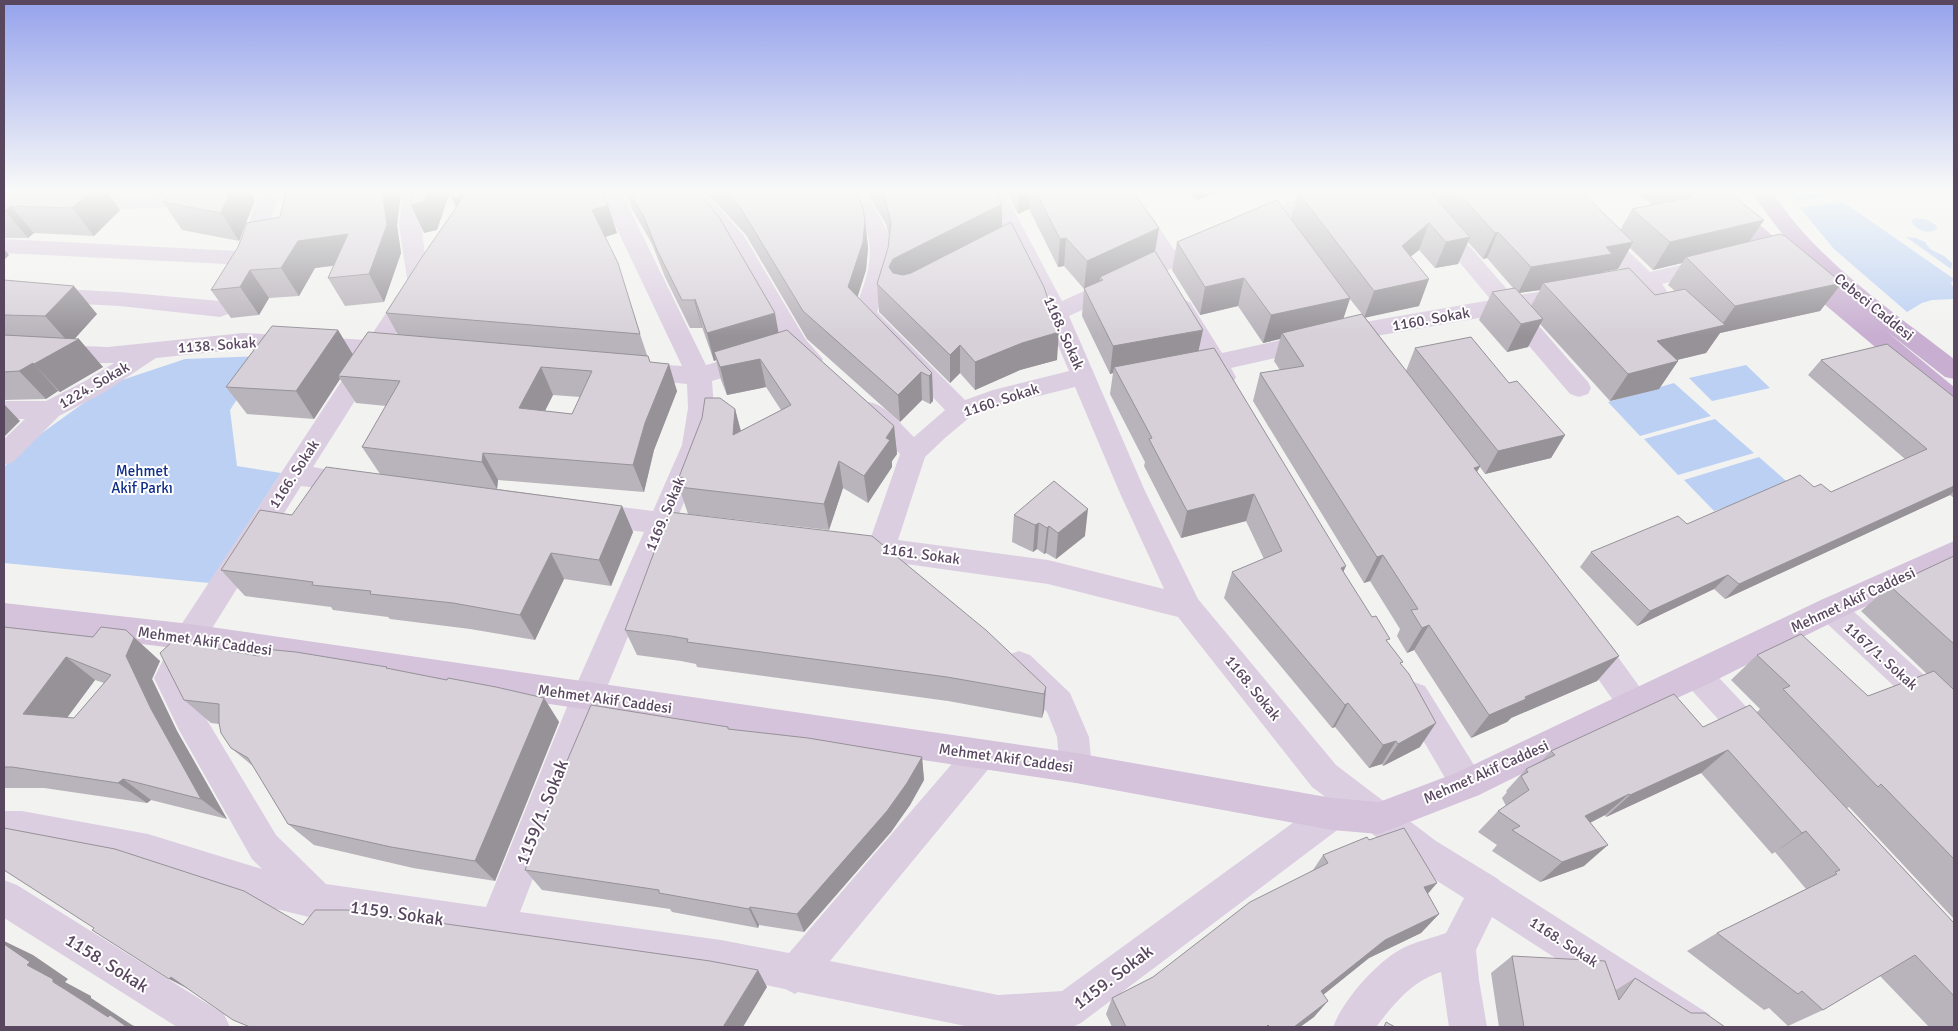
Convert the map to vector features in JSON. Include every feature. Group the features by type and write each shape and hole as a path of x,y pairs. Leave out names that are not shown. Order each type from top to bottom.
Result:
{"main road":[{"name":"Cebeci Caddesi","path":"1763,240 1954,400"},
{"name":"Cebeci Caddesi","path":"1800,240 1809,252 1831,272 1954,370"},
{"name":"Mehmet Akif Caddesi","path":"4,615 190,638 1076,768 1266,804 1332,814 1380,818 1467,784 1633,703 1697,675 1831,609 1954,552"}],"street":[{"path":"190,346 233,283 250,240"},
{"path":"412,240 418,282"},
{"name":"1169. Sokak","path":"587,697 695,445 701,408 699,376 634,240"},
{"path":"735,240 797,346 826,372"},
{"path":"879,240 881,246 878,277 865,314 961,411"},
{"name":"1168. Sokak","path":"1008,240 1056,313 1092,383 1187,607 1324,776 1424,853 1696,1027"},
{"path":"1152,240 1166,276 1239,401"},
{"path":"1056,313 1166,276 1219,240"},
{"path":"1452,240 1579,388"},
{"path":"1604,240 1674,308"},
{"path":"4,246 233,283"},
{"name":"1166. Sokak","path":"317,901 264,847 190,720 169,678 190,638 439,248"},
{"name":"1160. Sokak","path":"1170,372 1216,364 1359,331 1645,280 1774,250"},
{"path":"4,292 120,299 233,283"},
{"path":"1342,308 1377,355"},
{"name":"1138. Sokak","path":"4,350 82,355 151,351 243,341 414,352"},
{"path":"610,369 699,376 797,346"},
{"name":"1224. Sokak","path":"4,410 50,410 94,387 151,351"},
{"name":"1160. Sokak","path":"881,548 914,452 961,411 993,400 1092,383"},
{"path":"848,392 914,452"},
{"path":"4,455 50,410"},
{"path":"294,476 381,487"},
{"path":"564,511 730,532"},
{"name":"1161. Sokak","path":"824,542 881,548 1048,572 1187,607"},
{"path":"881,548 918,579"},
{"name":"1167/1. Sokak","path":"1831,609 1954,722"},
{"path":"1571,615 1633,703"},
{"path":"999,646 1060,703 1073,737 1076,768"},
{"path":"1400,674 1467,784"},
{"path":"1697,675 1778,763"},
{"name":"1159/1. Sokak","path":"496,927 587,697"},
{"path":"795,975 980,755"},
{"name":"1159. Sokak","path":"4,827 22,827 148,851 276,891 317,901 721,958 1000,1021 1068,1010 1332,814"},
{"path":"1468,1027 1460,980 1458,948 1486,891"},
{"name":"1158. Sokak","path":"4,898 211,1027"},
{"path":"1352,1027 1384,986 1416,961 1458,948"}],"green space":[{"path":"1827,240 1898,240 1954,279 1951,283 1954,289 1954,299 1932,300 1922,303 1907,312 1834,249"},
{"path":"1910,240 1925,242 1930,249 1944,256 1952,263 1951,269"},
{"name":"Mehmet Akif Parkı","path":"265,356 230,410 237,466 281,473 209,583 4,563 4,467 28,443 110,384 185,359"},
{"path":"1746,365 1770,388 1712,401 1689,378"},
{"path":"1674,383 1711,416 1640,436 1608,402"},
{"path":"1715,419 1754,453 1678,475 1644,439"},
{"path":"1759,457 1792,486 1714,511 1684,480"}],"building":[{"path":"241,240 304,240 298,241 281,268 250,270 240,287 211,290"},
{"path":"345,240 381,240 369,274 328,278"},
{"path":"434,240 607,240 618,263 640,334 386,313"},
{"path":"653,240 732,240 775,313 707,333 695,299 682,300"},
{"path":"760,240 863,240 848,287 932,373 929,376 921,372 898,395 803,311"},
{"path":"889,240 930,240 893,259 889,267 893,273 903,275 911,273 975,240 1020,240 1044,287 1059,332 1022,343 975,362 960,345 950,355 877,284"},
{"path":"1068,240 1133,240 1087,261"},
{"path":"1181,240 1307,240 1350,298 1271,315 1244,278 1205,287 1177,242"},
{"path":"1335,240 1409,240 1402,246 1429,279 1374,291"},
{"path":"1506,240 1631,240 1633,242 1606,247 1612,254 1531,267"},
{"path":"1755,240 1790,240 1842,283 1735,306 1686,257"},
{"path":"1155,251 1203,330 1113,346 1084,288 1103,280 1100,277"},
{"path":"1629,268 1655,295 1685,289 1725,325 1657,341 1678,361 1628,374 1543,283"},
{"path":"4,280 74,286 45,316 4,315"},
{"path":"1515,288 1543,319 1521,324 1492,292"},
{"path":"1362,314 1480,466 1474,468 1619,656 1525,697 1526,699 1489,715 1429,625 1422,628 1411,610 1418,609 1383,555 1377,557 1260,373 1304,366 1282,333"},
{"path":"272,326 338,330 296,391 226,387"},
{"path":"787,330 894,426 886,438 890,440 864,476 839,461 824,504 679,487 683,478 679,477 702,418 705,398 720,398 735,409 733,435 791,405 760,359 720,367 714,352"},
{"path":"368,332 648,356 650,362 669,364 645,423 633,465 483,453 482,462 362,447 400,381 338,376","holes":["541,367 592,371 572,414 519,408"]},
{"path":"4,335 79,339 19,371 4,372"},
{"path":"1471,337 1509,383 1517,381 1565,435 1498,451 1415,348"},
{"path":"1887,344 1954,397 1954,486 1739,584 1728,575 1650,611 1591,552 1678,516 1687,524 1800,475 1814,487 1821,484 1831,492 1927,449 1821,360"},
{"path":"1214,348 1346,566 1341,568 1372,617 1376,616 1390,639 1386,640 1403,662 1400,663 1409,674 1436,723 1398,744 1396,741 1383,745 1348,703 1345,705 1232,572 1282,551 1254,494 1187,511 1149,439 1152,438 1114,367"},
{"path":"326,467 622,506 599,560 551,553 520,615 453,603 370,594 371,591 312,585 313,582 221,570 260,510 292,515"},
{"path":"1054,481 1088,509 1058,533 1049,526 1047,528 1039,523 1035,525 1014,515"},
{"path":"669,512 872,536 987,631 1046,687 1044,694 947,677 687,642 688,639 625,630"},
{"path":"1954,556 1954,644 1890,586"},
{"path":"4,627 93,637 101,627 126,630 134,638 126,656 151,709 201,799 123,779 118,783 4,767","holes":["66,657 111,675 74,718 23,714"]},
{"path":"1801,634 1868,696 1934,671 1954,690 1954,859 1881,784 1878,787 1783,689 1790,686 1757,655"},
{"path":"173,641 259,656 264,649 296,652 387,667 447,680 448,678 544,698 475,861 391,847 288,824 248,758 231,748 221,733 219,704 184,700 160,653"},
{"path":"1674,694 1703,727 1750,705 1954,923 1954,996 1915,955 1823,1010 1802,991 1798,994 1717,933 1837,874 1835,872 1840,870 1806,831 1802,833 1728,750 1629,794 1585,816 1608,845 1562,862 1512,830 1520,826 1498,811 1529,790 1521,776 1528,772 1526,769 1555,755 1551,751"},
{"path":"591,705 728,727 728,729 808,738 922,757 907,783 887,811 797,914 750,907 749,909 659,893 659,890 525,870 564,768"},
{"path":"4,828 115,849 244,891 303,925 315,910 347,910 710,961 758,970 723,1027 250,1027 233,1020 171,977 169,979 92,930 94,928 4,870"},
{"path":"1404,828 1437,883 1424,887 1439,914 1385,940 1321,991 1328,1001 1294,1027 1270,1027 1268,1025 1266,1027 1126,1027 1112,998 1153,977 1250,902 1328,863 1323,855 1367,837 1369,840"},
{"path":"4,944 30,962 27,965 53,979 53,982 127,1027 4,1027"},
{"path":"1512,956 1605,961 1619,1000 1635,978 1691,1013 1705,1013 1725,1027 1524,1027"},
{"path":"1386,1022 1395,1027 1384,1027"}]}
